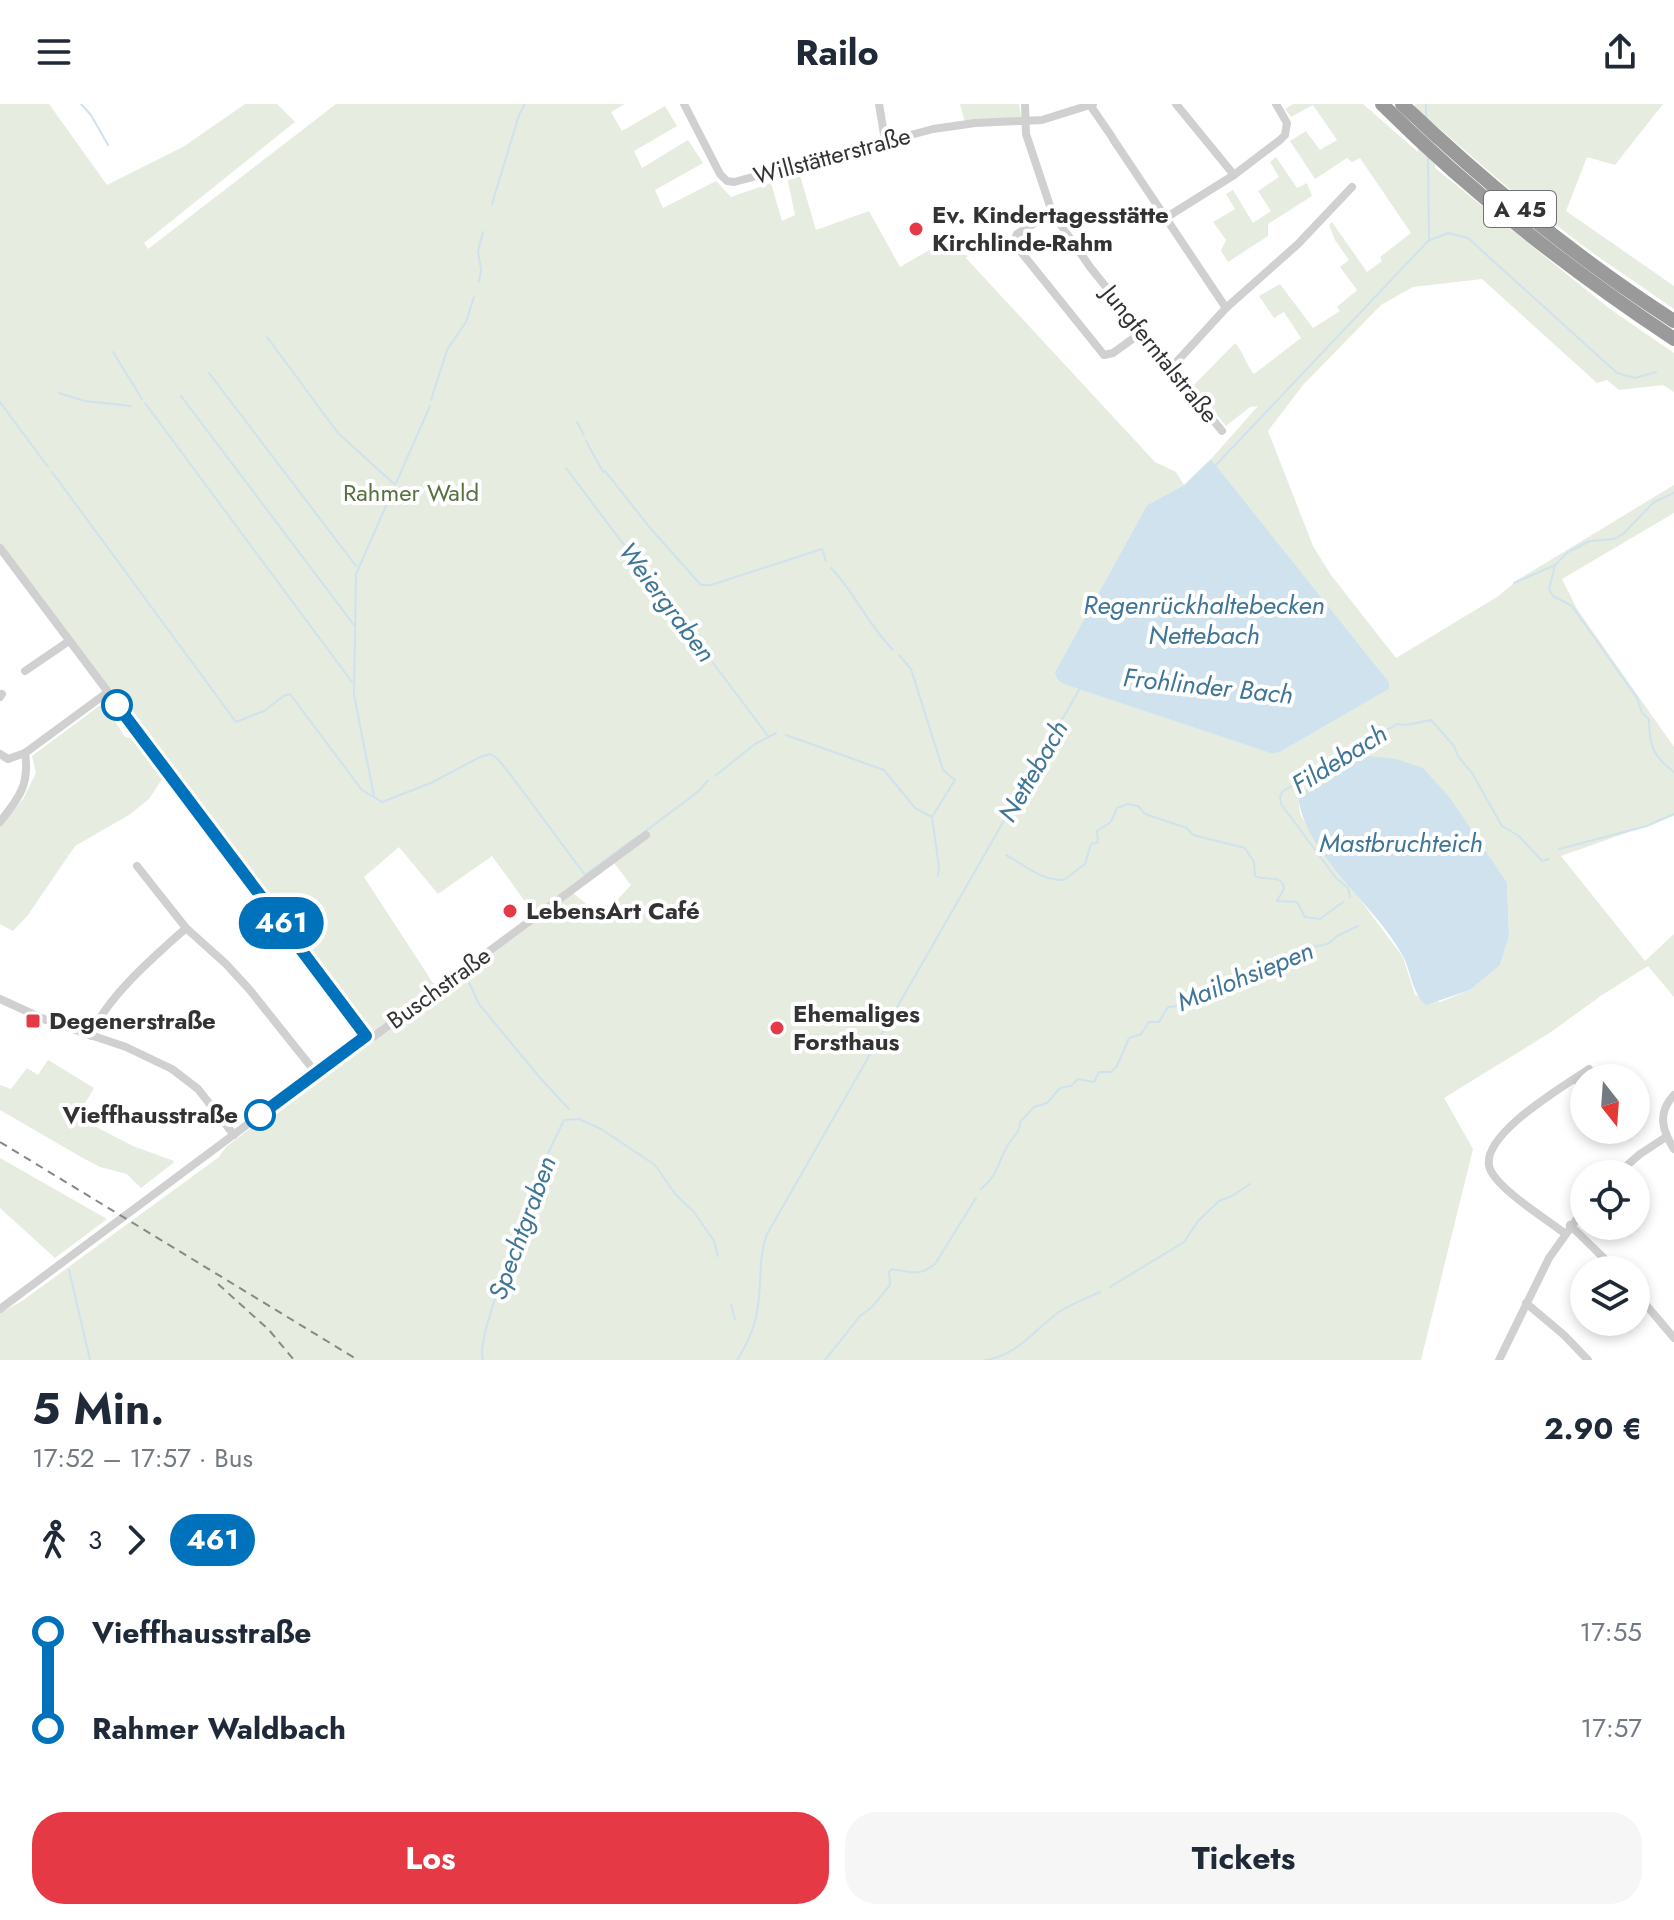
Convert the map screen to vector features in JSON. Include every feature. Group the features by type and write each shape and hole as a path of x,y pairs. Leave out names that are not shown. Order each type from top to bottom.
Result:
{"highway":[{"name":"A 45","path":"1382,104 1449,167 1554,253 1674,339"},
{"name":"A 45","path":"1402,104 1445,145 1545,229 1674,321"}],"street":[{"name":"Willstätterstraße","path":"684,104 720,174 727,181 734,182 885,140 966,125 1042,120 1092,104"},
{"path":"879,104 885,140"},
{"name":"Jungferntalstraße","path":"1025,104 1026,134 1033,158 1052,212 1070,242 1222,431"},
{"path":"1092,104 1226,308"},
{"path":"1176,104 1234,175"},
{"path":"1167,217 1234,175 1285,135 1286,119 1276,104"},
{"path":"1171,368 1226,308 1297,246 1352,187"},
{"path":"1052,212 1017,234 1014,241 1017,247 1104,355 1113,353 1142,332"},
{"path":"0,548 366,1036"},
{"path":"25,671 69,641"},
{"path":"4,756 25,753 108,692"},
{"path":"0,822 17,801 28,770 25,753"},
{"path":"4,756 28,770"},
{"name":"Buschstraße","path":"0,1309 366,1036 373,1037 646,835"},
{"path":"137,866 186,928 236,974 316,1073"},
{"path":"91,1036 98,1021 122,990 186,928"},
{"path":"0,999 141,1054 183,1076 203,1095 234,1135"},
{"path":"1570,1082 1506,1129 1488,1156 1489,1168 1506,1188 1567,1229 1599,1256"},
{"path":"1674,1095 1662,1113 1666,1137 1674,1149"},
{"path":"1633,1160 1666,1137"},
{"path":"1499,1360 1526,1303 1570,1225"},
{"path":"1526,1303 1588,1360"},
{"path":"1650,1310 1674,1338"}],"green space":[{"name":"Rahmer Wald","path":"0,104 49,104 107,185 183,147 245,104 277,104 295,122 144,243 148,249 336,104 625,104 611,112 622,131 665,106 677,126 634,151 642,168 688,140 703,163 655,190 663,208 716,181 731,197 771,183 782,221 795,215 787,177 799,172 816,230 869,211 900,267 938,245 968,256 966,258 1155,462 1176,472 1184,485 1147,505 1055,672 1056,677 1075,688 1273,754 1389,689 1389,682 1211,459 1258,406 1250,407 1226,426 1193,386 1235,343 1254,374 1301,338 1284,312 1274,318 1259,296 1280,284 1313,328 1340,311 1337,307 1357,290 1340,267 1349,260 1335,240 1329,225 1332,222 1367,272 1382,261 1380,257 1411,233 1360,158 1352,162 1347,158 1315,179 1290,141 1306,131 1320,150 1337,140 1313,105 1291,117 1285,109 1293,104 1363,104 1418,152 1415,104 1663,104 1615,165 1587,157 1566,211 1674,286 1674,309 1590,251 1506,186 1433,123 1435,168 1610,309 1674,353 1674,392 1663,385 1619,390 1607,380 1597,383 1482,279 1413,287 1381,305 1303,385 1268,431 1313,546 1331,575 1396,658 1674,485 1674,513 1562,579 1577,609 1674,747 1674,816 1561,856 1645,961 1674,934 1674,997 1648,966 1551,1032 1444,1098 1473,1149 1421,1360 0,1360 0,1313 22,1301 219,1157 226,1147 370,1036 0,544","holes":["1298,797 1507,883 1509,936 1500,965 1470,990 1440,1002 1415,995 1403,957 1314,838 1300,814","399,847 438,894 492,856 534,914 438,984 433,983 364,877","614,863 631,885 618,899 596,912 573,893"]},
{"path":"960,104 1019,104 1021,117 965,123"},
{"path":"1276,157 1297,188 1307,183 1312,196 1268,224 1268,236 1228,262 1221,251 1226,240 1213,222 1235,209 1226,194 1233,190 1253,223 1271,211 1258,191 1279,177 1270,162"},
{"path":"103,703 125,737 138,739 164,776 149,799 129,815 75,846 28,915 13,931 0,924 0,826 23,799 36,773 32,756"},
{"path":"48,1060 94,1088 77,1117 173,1163 141,1188 127,1174 100,1167 0,1110 0,1085 11,1089 27,1068 38,1075"},
{"path":"0,1158 107,1219 55,1258 0,1208"}],"water":[{"name":"Regenrückhaltebecken Nettebach","path":"1211,459 1389,682 1389,689 1273,754 1075,688 1059,681 1055,672 1147,505 1184,485"},
{"name":"Mastbruchteich","path":"1367,756 1396,759 1423,768 1450,798 1507,883 1509,936 1500,965 1470,990 1426,1005 1417,994 1403,956 1391,937 1327,860 1314,839 1298,797 1332,769"}],"waterway":[{"path":"81,104 108,145"},
{"path":"492,204 525,104"},
{"path":"1426,104 1426,119"},
{"path":"1428,157 1429,239"},
{"path":"479,282 478,251 483,232"},
{"name":"Nettebach","path":"1215,466 1428,241 1448,233 1468,238 1617,373 1635,378 1656,372"},
{"path":"431,400 447,350 466,322 474,297"},
{"path":"267,337 338,433 394,484"},
{"path":"113,352 142,399"},
{"path":"209,373 356,566"},
{"path":"59,393 85,401 131,406"},
{"path":"181,396 354,625"},
{"path":"0,402 48,467"},
{"path":"145,403 352,682"},
{"path":"374,796 354,695 356,574 430,406"},
{"path":"577,422 584,435"},
{"path":"586,441 603,472 701,585 711,585 822,549 826,561"},
{"name":"Weiergraben","path":"566,468 768,736"},
{"path":"52,472 236,722 264,711 290,694 362,790 382,802 431,783 490,754 510,774 585,875 638,836"},
{"name":"Frohlinder Bach","path":"1514,583 1555,565 1568,552 1590,541 1614,539 1623,534 1654,502 1674,493"},
{"path":"1555,565 1549,589 1553,596 1572,606 1637,698 1642,713 1649,719 1654,749 1661,761 1674,772"},
{"path":"831,568 893,650"},
{"path":"899,655 911,669 943,770 955,780 932,817 938,876"},
{"name":"Nettebach","path":"737,1360 755,1320 762,1252 767,1234 1079,690"},
{"name":"Fildebach","path":"1350,897 1348,888 1336,878 1281,804 1280,796 1283,791 1397,724 1431,720 1454,746 1502,826 1519,836 1542,861 1549,859"},
{"path":"1055,736 1068,731"},
{"path":"715,776 755,744 776,733"},
{"path":"786,735 884,770 915,808 932,817"},
{"path":"643,833 699,791 708,780"},
{"name":"Fildebach","path":"1006,855 1040,875 1064,880 1085,864 1091,844 1098,842 1097,831 1111,822 1117,808 1128,804 1138,806 1145,814 1187,828 1193,835 1245,848 1254,862 1255,876 1280,881 1284,889 1277,901 1297,902 1305,917 1320,919 1343,902"},
{"name":"Fildebach","path":"1559,849 1647,826 1674,814"},
{"name":"Mailohsiepen","path":"981,1189 994,1174 1018,1132 1020,1122 1034,1107 1047,1103 1060,1088 1071,1086 1078,1079 1094,1082 1099,1072 1111,1072 1117,1066 1129,1038 1141,1034 1149,1022 1159,1022 1168,1007 1183,1004 1214,984 1257,972 1271,962 1291,961 1312,947 1328,944 1358,926"},
{"path":"466,976 479,1004 569,1109"},
{"name":"Spechtgraben","path":"483,1360 488,1322 519,1238 535,1180 564,1120 579,1119 601,1129 655,1165 676,1195 694,1212 714,1241 718,1256"},
{"path":"1110,1287 1184,1242 1198,1221 1219,1201 1250,1184"},
{"name":"Mailohsiepen","path":"825,1360 890,1285 889,1272 892,1269 919,1272 935,1264 976,1198"},
{"path":"69,1270 90,1360"},
{"path":"985,1360 1007,1353 1059,1312 1100,1292"},
{"name":"Spechtgraben","path":"731,1305 735,1319"}],"railway":[{"path":"0,1142 358,1360"},
{"path":"218,1284 269,1330 294,1360"}],"bus line":[{"name":"461","path":"117,705 366,1036 260,1115"}],"place":[{"name":"Ev. Kindertagesstätte Kirchlinde-Rahm","path":"916,229"},
{"name":"LebensArt Café","path":"510,911"},
{"name":"Degenerstraße","path":"33,1021"},
{"name":"Ehemaliges Forsthaus","path":"777,1028"},
{"name":"Vieffhausstraße","path":"260,1115"}]}
